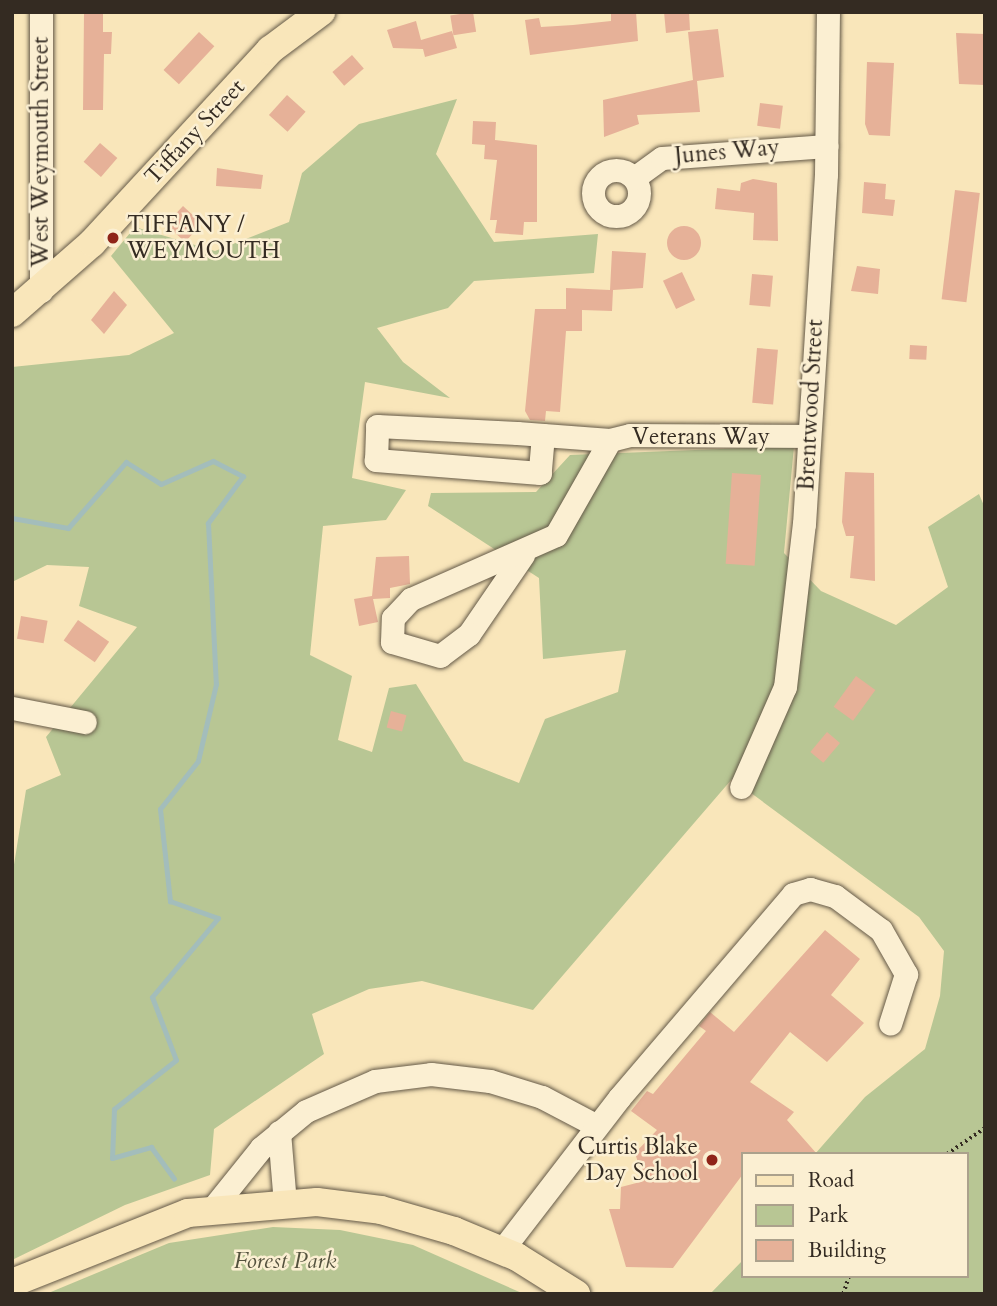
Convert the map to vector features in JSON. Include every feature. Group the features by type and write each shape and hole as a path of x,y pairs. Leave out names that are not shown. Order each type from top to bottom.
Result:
{"main road":[{"name":"Tiffany Street","path":"12,313 41,291 270,50 321,12"},
{"path":"12,1283 130,1231 212,1209 285,1203 381,1210 502,1250 576,1294"}],"street":[{"name":"West Weymouth Street","path":"41,12 41,291"},
{"name":"Brentwood Street","path":"741,787 785,687 808,436 827,146 828,12"},
{"name":"Junes Way","path":"634,178 662,158 827,146"},
{"path":"542,435 540,473 376,460 377,426 542,435 610,440"},
{"name":"Veterans Way","path":"523,555 469,634 440,656 392,642 393,618 411,598 523,555 564,528 610,440 630,435 808,436"},
{"path":"12,708 85,722"},
{"path":"502,1250 597,1126 793,894 810,889 835,896 881,930 906,974 890,1024"},
{"path":"212,1209 279,1132 355,1087 431,1074 523,1090 597,1126"},
{"path":"279,1132 285,1203"}],"path":[{"path":"950,1152 985,1128"}],"green space":[{"path":"457,99 436,154 494,242 598,234 594,273 474,281 448,308 377,328 403,362 450,398 365,382 352,478 406,490 386,520 323,526 310,655 352,676 338,740 372,752 389,688 416,684 464,761 519,783 545,719 618,692 626,650 543,659 539,578 428,506 431,493 536,492 570,455 794,446 784,553 821,591 896,625 948,587 928,527 979,494 985,508 985,1294 710,1294 741,1262 741,1278 969,1278 969,1152 817,1152 865,1097 925,1049 940,996 944,951 919,917 732,779 533,1010 422,981 369,989 312,1014 324,1054 214,1129 210,1175 125,1205 12,1260 12,877 26,790 61,775 46,737 137,627 79,606 89,567 47,565 12,582 12,367 129,355 174,333 111,256 135,227 215,251 289,222 302,173 359,124"},
{"name":"Forest Park","path":"273,1227 340,1230 413,1245 524,1294 46,1294 169,1243"}],"building":[{"path":"473,12 476,32 453,35 450,16"},
{"path":"611,12 636,12 638,41 530,55 525,20 539,18 541,27 573,25 611,21"},
{"path":"664,12 689,12 690,30 666,33"},
{"path":"84,13 103,13 103,32 112,32 111,54 104,54 103,110 83,110"},
{"path":"416,21 421,40 452,31 457,48 425,57 423,49 393,48 387,30"},
{"path":"718,29 724,77 697,81 700,112 637,115 639,124 604,137 603,100 693,80 688,32"},
{"path":"199,32 214,46 179,84 164,70"},
{"path":"956,33 985,34 985,85 959,84"},
{"path":"352,55 364,69 344,86 332,72"},
{"path":"867,62 894,63 890,136 869,135 865,124"},
{"path":"287,95 306,112 288,132 269,115"},
{"path":"760,103 783,106 780,129 757,126"},
{"path":"473,121 496,122 495,140 537,145 537,222 524,222 523,235 495,233 497,220 490,220 497,160 484,159 485,145 472,144"},
{"path":"100,143 117,158 101,177 84,162"},
{"path":"217,168 263,175 261,189 216,186"},
{"path":"753,179 777,183 778,241 753,240 754,213 715,209 717,188 740,191 741,183"},
{"path":"864,182 886,184 885,199 895,200 893,216 862,213"},
{"path":"955,190 980,193 966,302 942,299"},
{"path":"183,206 202,224 185,242 166,224"},
{"path":"684,226 696,231 701,243 696,255 684,260 672,255 667,243 672,231"},
{"path":"612,251 646,253 643,288 613,290 612,311 582,310 582,331 566,331 560,412 546,411 545,421 530,420 525,411 535,309 566,309 566,288 610,290"},
{"path":"857,266 880,269 878,294 851,291"},
{"path":"682,272 695,300 676,309 663,281"},
{"path":"752,274 773,276 770,307 749,305"},
{"path":"114,291 127,305 104,334 91,320"},
{"path":"910,345 927,346 926,360 909,359"},
{"path":"757,348 778,350 773,405 752,403"},
{"path":"845,472 874,473 875,581 850,578 854,536 846,536 842,522"},
{"path":"732,473 761,475 755,566 726,564"},
{"path":"409,556 410,584 390,588 390,598 373,599 378,622 359,626 354,599 372,596 376,557"},
{"path":"21,616 48,621 44,643 17,639"},
{"path":"78,620 109,642 95,662 64,640"},
{"path":"856,676 875,690 853,721 834,707"},
{"path":"391,711 406,715 402,732 387,727"},
{"path":"827,732 840,743 823,763 810,752"},
{"path":"825,930 860,959 831,995 864,1023 827,1062 790,1032 750,1082 794,1112 787,1120 815,1152 741,1152 741,1177 673,1268 626,1267 609,1209 620,1209 621,1187 644,1181 635,1153 657,1130 631,1111 647,1091 653,1094 706,1031 699,1026 710,1012 734,1032"}],"waterway":[{"path":"12,518 68,528 126,462 161,484 213,461 243,476 208,523 216,684 198,761 160,809 170,901 218,918 152,997 176,1060 114,1109 112,1158 151,1147 174,1179"}],"place":[{"name":"TIFFANY / WEYMOUTH","path":"113,238"},
{"name":"Curtis Blake Day School","path":"712,1160"}]}
